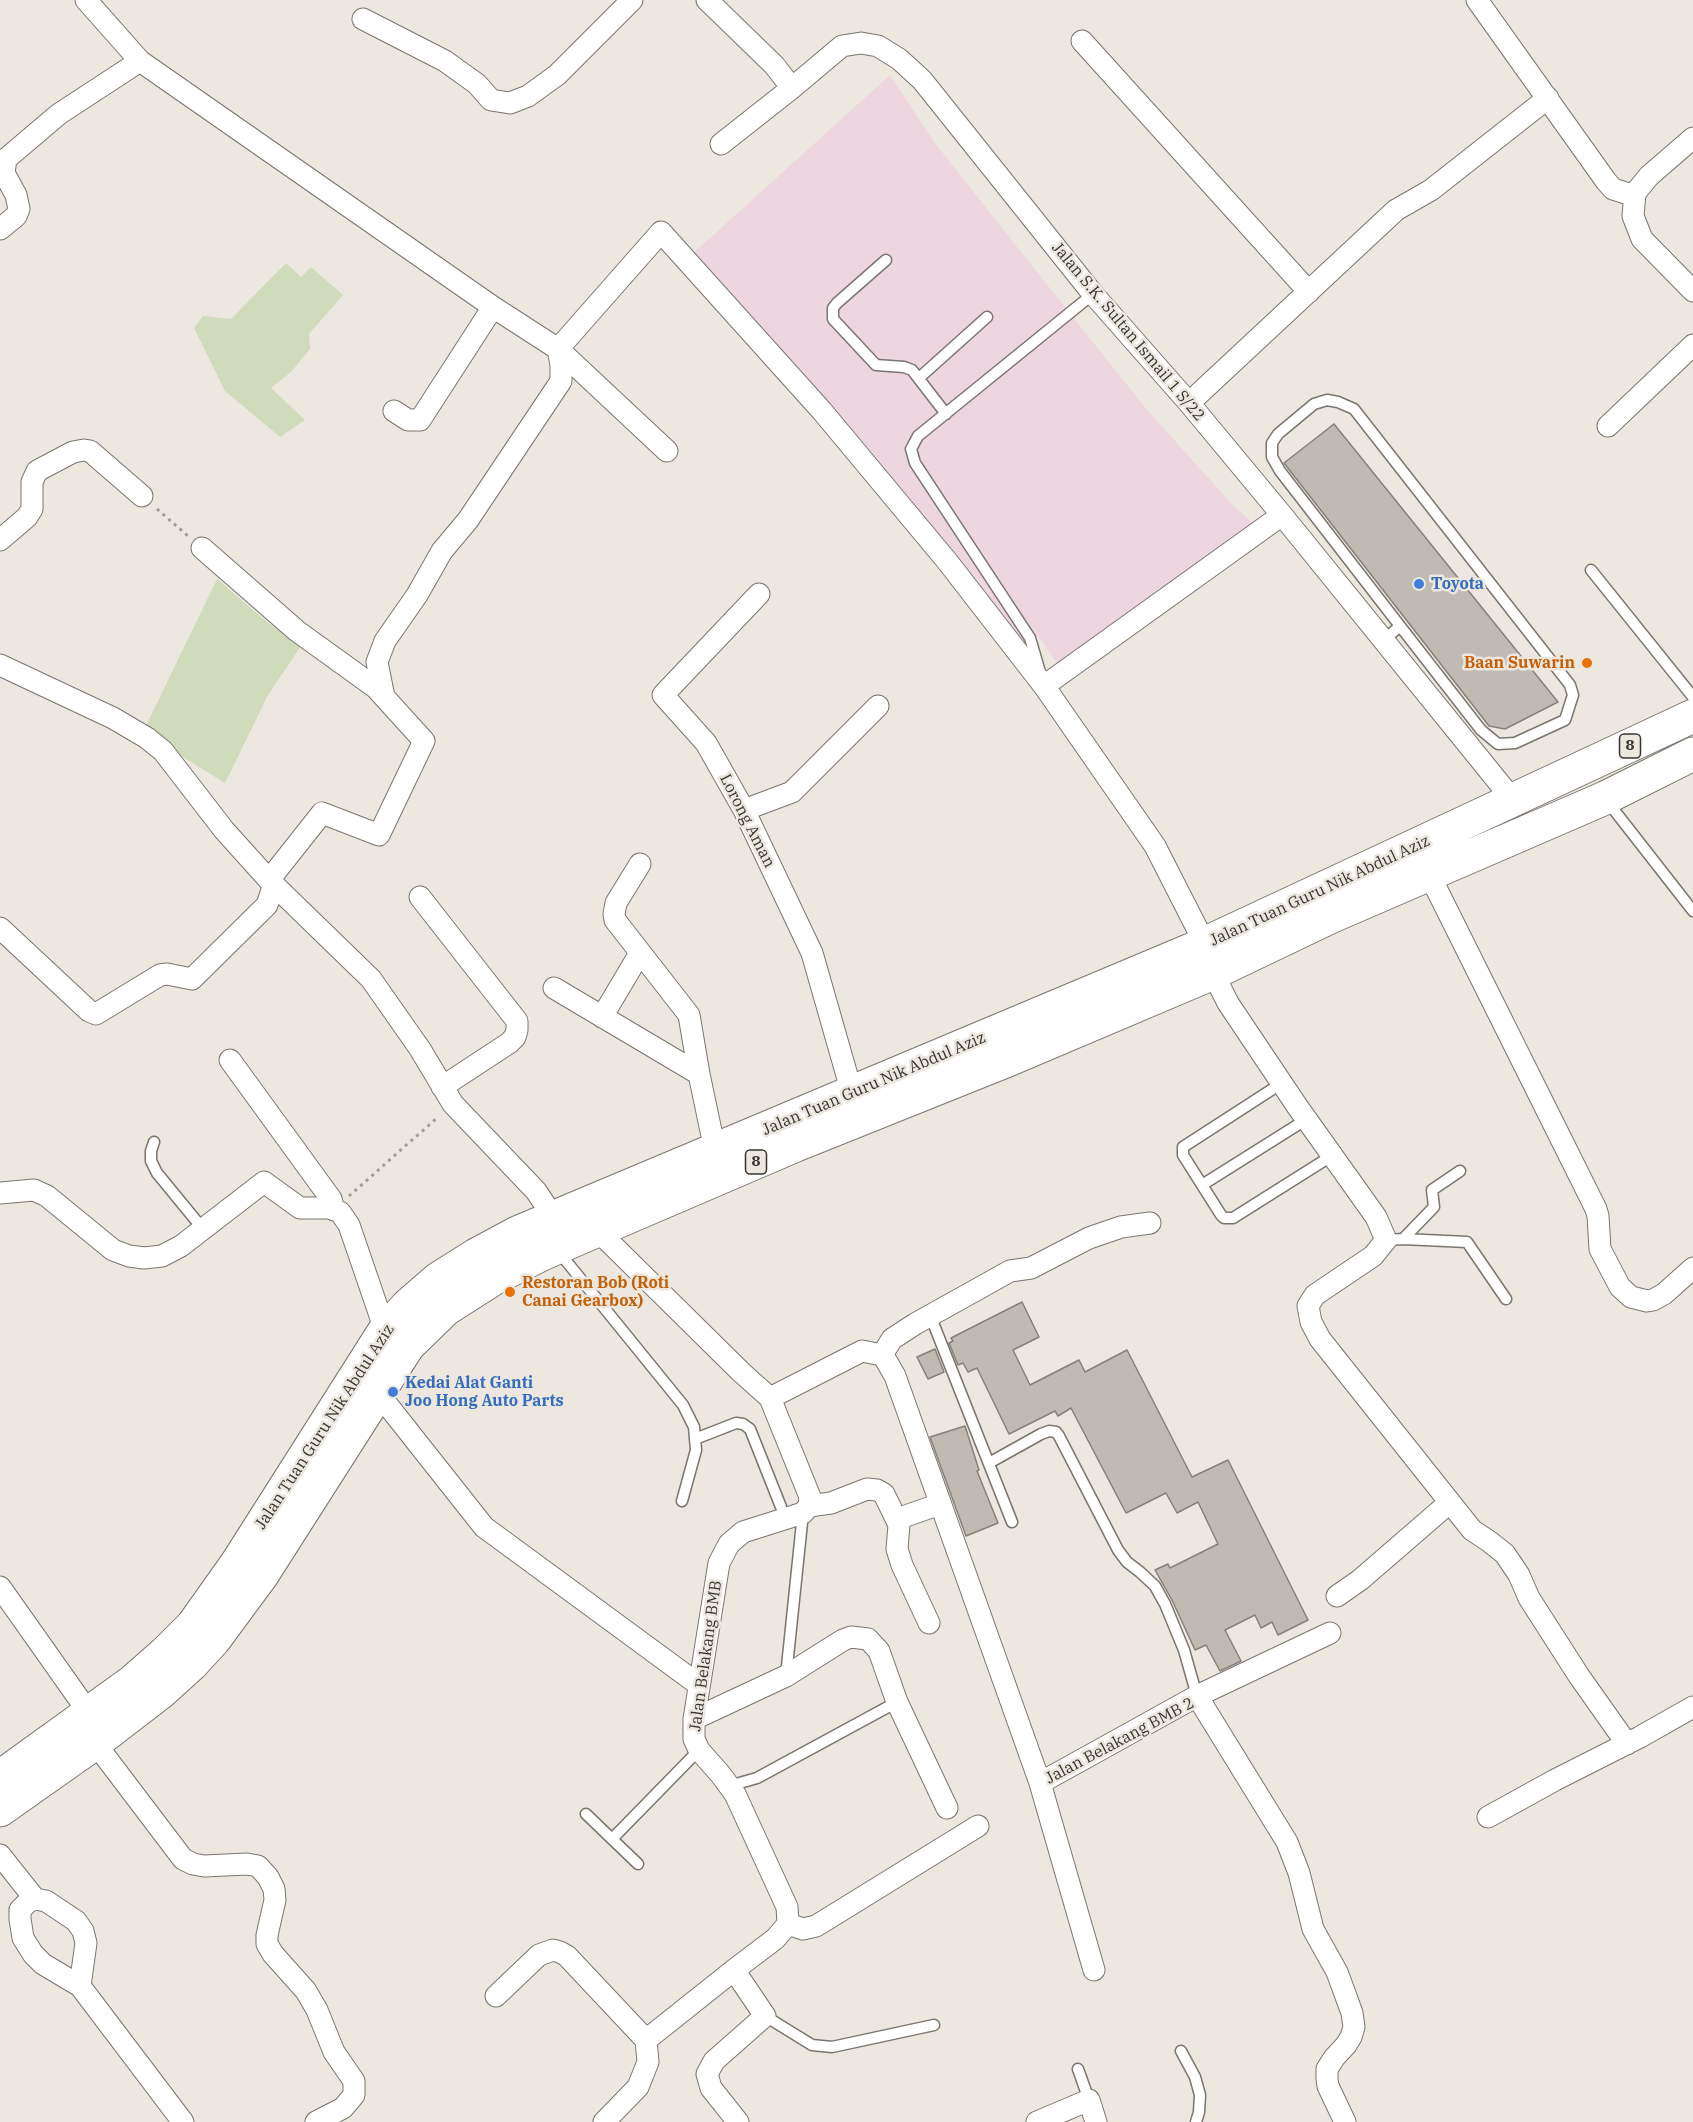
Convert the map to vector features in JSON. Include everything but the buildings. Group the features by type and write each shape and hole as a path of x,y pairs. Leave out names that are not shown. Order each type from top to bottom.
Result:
{"main road":[{"name":"Jalan Tuan Guru Nik Abdul Aziz","path":"1209,958 1513,800 1693,716"},
{"name":"Jalan Tuan Guru Nik Abdul Aziz","path":"0,1810 92,1728 132,1682 193,1624 237,1563 385,1330 408,1305 438,1279 476,1255 517,1233 597,1230 796,1145 1001,1047 1209,958 1429,874 1597,802 1693,754"},
{"path":"1567,776 1597,802"},
{"name":"Jalan Tuan Guru Nik Abdul Aziz","path":"0,1777 160,1692 192,1664 214,1640 262,1575 408,1346 446,1310 555,1233 715,1150 852,1093 1001,1047"}],"street":[{"path":"86,0 140,61 558,350 668,451"},
{"path":"363,19 445,60 477,84 487,98 510,103 528,96 557,75 632,0"},
{"path":"707,0 774,65 792,88"},
{"path":"1477,0 1606,181 1613,189 1635,196"},
{"path":"1082,41 1309,292"},
{"name":"Jalan S.K. Sultan Ismail 1 S/22","path":"721,144 842,46 861,43 878,46 899,59 922,80 1093,294 1282,515 1513,800"},
{"path":"0,229 16,216 19,209 16,195 4,173 6,159 59,114 140,61"},
{"path":"1189,404 1396,210 1431,190 1548,98"},
{"path":"1693,138 1648,176 1635,193 1632,216 1642,239 1693,291"},
{"path":"558,350 661,232 822,411 947,561 1044,686 1155,846 1228,1003 1376,1217 1395,1239 1373,1257 1315,1295 1308,1306 1311,1322 1320,1338 1449,1503 1472,1530 1505,1554 1519,1575 1529,1598 1572,1666 1627,1744"},
{"path":"394,411 408,420 420,420 493,306"},
{"path":"1608,426 1693,345"},
{"path":"384,697 377,662 385,641 417,595 442,551 468,520 561,381 558,350"},
{"path":"0,540 27,517 32,509 32,482 37,471 73,452 84,450 95,454 142,496"},
{"path":"1044,686 1282,515"},
{"path":"0,928 89,1011 96,1014 160,975 167,974 192,979 267,905 272,882 322,813 379,835 424,741 376,688 297,631 202,548"},
{"name":"Lorong Aman","path":"759,594 663,696 706,743 744,810 812,953 852,1093"},
{"path":"0,665 113,718 147,738 163,751 224,830 272,882 371,979 420,1049 448,1095 536,1191 555,1233"},
{"path":"744,810 792,792 878,706"},
{"path":"640,864 616,903 614,914 618,925 689,1015 715,1150"},
{"path":"1429,874 1596,1209 1600,1249 1620,1287 1631,1297 1647,1301 1653,1300 1664,1294 1693,1268"},
{"path":"420,897 517,1021 517,1030 509,1043 448,1095"},
{"path":"602,1017 640,953"},
{"path":"554,988 699,1074"},
{"path":"230,1060 331,1198 333,1210"},
{"path":"0,1193 34,1190 47,1196 112,1250 144,1258 162,1256 181,1246 264,1182 300,1208 329,1208 340,1212 349,1225 385,1330"},
{"path":"770,1398 862,1351 882,1355 892,1339 930,1315 1010,1271 1031,1268 1089,1238 1121,1227 1150,1223"},
{"path":"597,1230 770,1398 810,1497 806,1510"},
{"name":"Jalan Belakang BMB 2","path":"882,1355 895,1376 1040,1784 1197,1696 1287,1842 1299,1872 1313,1929 1337,1972 1352,2013 1354,2027 1352,2037 1334,2058 1328,2069 1327,2079 1345,2122"},
{"path":"378,1393 484,1527 699,1685"},
{"name":"Jalan Belakang BMB","path":"788,1924 787,1907 729,1786 699,1750 694,1739 694,1719 719,1563 729,1544 743,1532 872,1489 884,1494 897,1519"},
{"path":"1337,1596 1360,1580 1449,1503"},
{"path":"929,1623 898,1555 900,1525 897,1519 940,1504"},
{"path":"0,1587 92,1728 183,1859 204,1866 247,1864 258,1866 268,1876 274,1889 275,1900 267,1944 306,1992 317,2010 334,2052 354,2081 354,2095 343,2108 316,2122"},
{"path":"1197,1696 1330,1633"},
{"path":"694,1719 786,1676 843,1640 860,1636 874,1644 879,1651 897,1701 947,1808"},
{"path":"1488,1817 1693,1707"},
{"path":"1040,1784 1094,1970"},
{"path":"646,2040 775,1939 788,1924 803,1929 816,1926 978,1826"},
{"path":"0,1855 35,1899"},
{"path":"80,1986 86,1942 83,1931 66,1913 45,1901 35,1899 28,1902 20,1910 20,1919 23,1938 33,1954 43,1964 80,1986 183,2122"},
{"path":"496,1996 539,1955 553,1950 560,1952 646,2040 648,2062 638,2087 604,2122"},
{"path":"734,1970 765,2016 714,2061 707,2074 711,2088 738,2122"},
{"path":"1037,2122 1089,2100 1096,2122"}],"lane":[{"path":"886,260 837,303 833,308 833,319 876,365 908,368 919,378 946,414"},
{"path":"1044,686 1030,638 912,457 911,449 913,442 1093,294"},
{"path":"919,378 987,317"},
{"path":"1327,400 1354,409 1570,685 1573,695 1565,720 1515,743 1498,744 1480,730 1400,626 1280,471 1272,457 1272,443 1278,434 1314,404 1327,400"},
{"path":"1591,570 1693,697"},
{"path":"1384,640 1400,626"},
{"path":"1597,802 1693,911"},
{"path":"1282,1083 1183,1147 1183,1155 1221,1215 1229,1219 1333,1155"},
{"path":"1202,1185 1307,1119"},
{"path":"154,1142 151,1161 157,1173 203,1229"},
{"path":"1395,1239 1434,1207 1432,1190 1460,1171"},
{"path":"555,1233 683,1405 694,1427 696,1450 682,1500"},
{"path":"1395,1239 1467,1242 1506,1299"},
{"path":"930,1315 1012,1522"},
{"path":"695,1439 736,1423 743,1424 750,1429 781,1507"},
{"path":"988,1463 1041,1434 1049,1431 1056,1432 1118,1550 1127,1562 1155,1586 1165,1604 1184,1650 1197,1696"},
{"path":"786,1676 806,1510"},
{"path":"729,1786 757,1778 897,1701"},
{"path":"612,1839 699,1750"},
{"path":"586,1814 638,1864"},
{"path":"765,2016 812,2045 832,2048 934,2025"},
{"path":"1181,2051 1195,2077 1200,2095 1196,2122"},
{"path":"1077,2069 1089,2100"}],"path":[{"path":"142,496 202,548"},
{"path":"333,1210 448,1095"}],"shaded area":[{"path":"890,75 934,142 1149,412 1231,503 1256,526 1061,669 1038,636 1022,647 689,257"}],"green space":[{"path":"286,263 301,277 311,267 343,295 309,334 310,349 291,372 271,388 305,420 280,437 225,391 194,328 203,316 231,319"},
{"path":"217,579 267,622 301,646 268,695 225,783 143,732"}],"place":[{"name":"Toyota","path":"1419,584"},
{"name":"Baan Suwarin","path":"1587,663"},
{"name":"Restoran Bob (Roti Canai Gearbox)","path":"510,1292"},
{"name":"Kedai Alat Ganti Joo Hong Auto Parts","path":"393,1392"}]}
